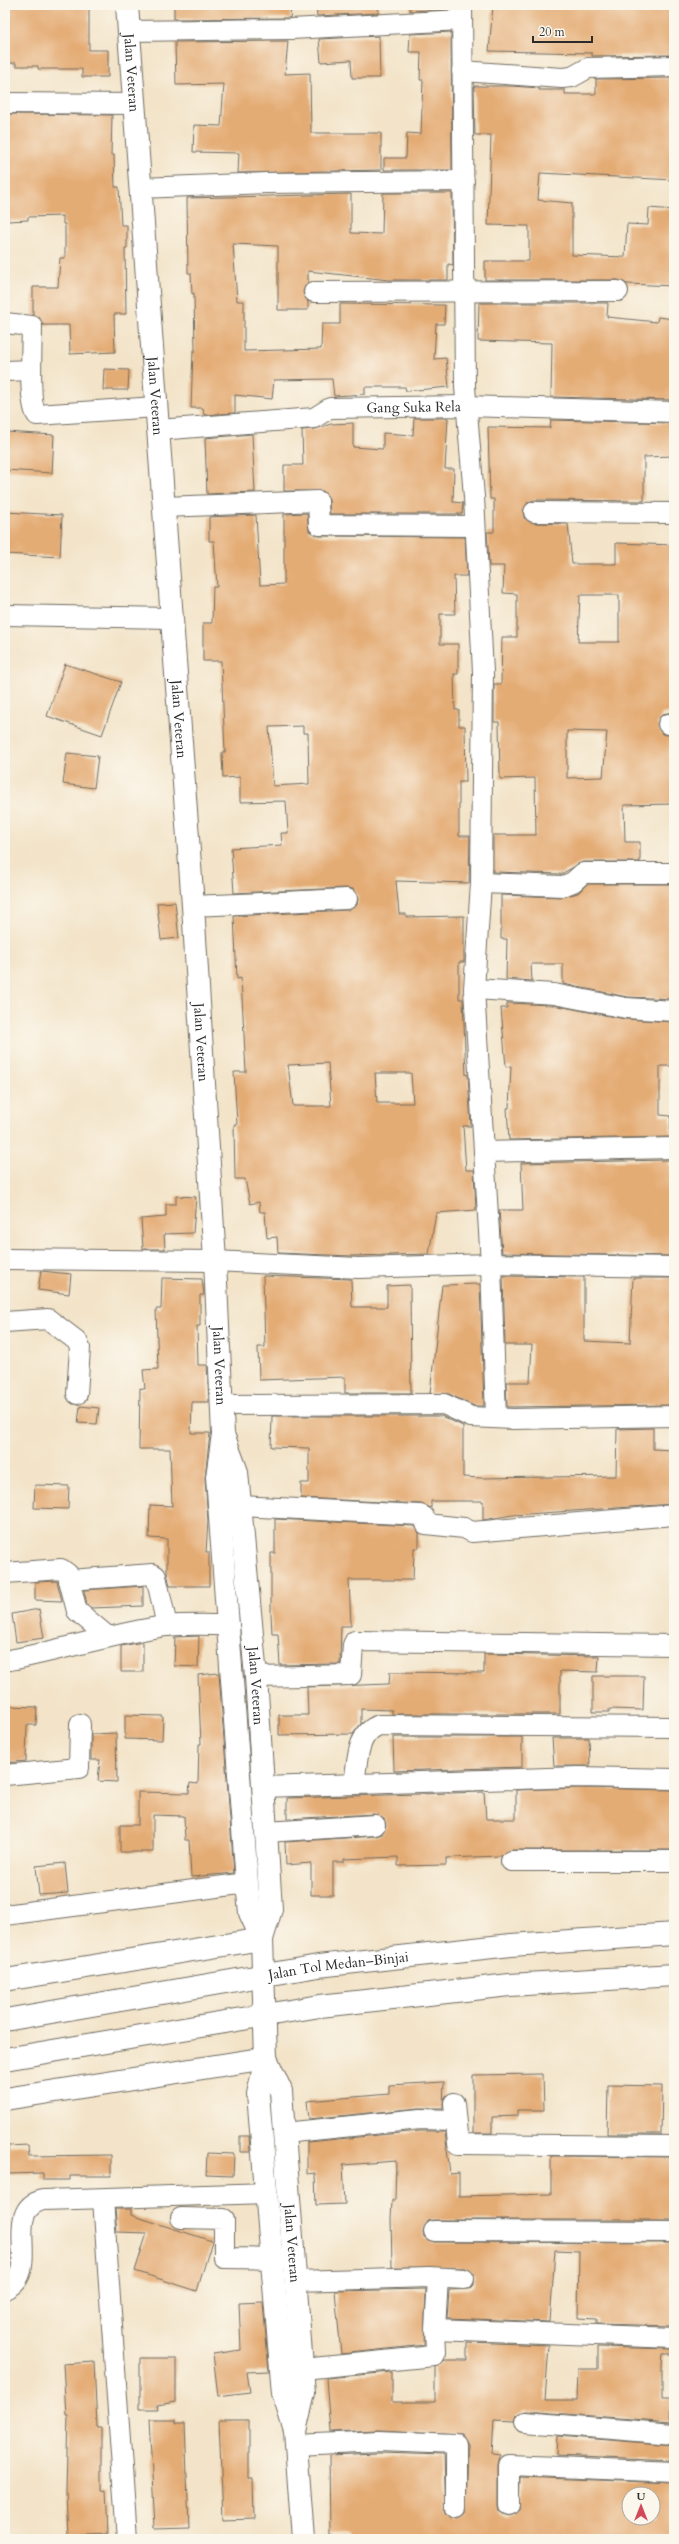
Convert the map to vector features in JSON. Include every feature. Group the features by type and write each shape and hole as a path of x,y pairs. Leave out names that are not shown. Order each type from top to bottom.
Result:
{"main road":[{"name":"Jalan Veteran","path":"127,5 193,906 215,1262 223,1434 217,1477 247,1884 250,1913 262,1939"},
{"name":"Jalan Veteran","path":"223,1434 237,1472 256,1678 264,1787 271,1909 262,1939 266,2058 258,2094 283,2393 296,2438 303,2539"},
{"name":"Jalan Tol Medan–Binjai","path":"5,2020 318,1966 511,1945 674,1934"},
{"path":"5,1980 262,1939"},
{"path":"5,2059 320,2006 510,1984 674,1975"},
{"name":"Jalan Veteran","path":"266,2058 281,2091 303,2369 304,2393 296,2438"},
{"path":"5,2099 266,2058"}],"street":[{"path":"129,31 291,29 462,12 466,406 475,526 483,672 481,883 474,989 491,1264 496,1418"},
{"path":"462,71 562,78 572,77 588,68 674,66"},
{"path":"5,103 134,104"},
{"path":"140,188 266,183 464,181"},
{"path":"314,292 618,291"},
{"path":"5,323 32,326 31,370 33,407 37,415 156,407"},
{"path":"5,371 31,370"},
{"name":"Gang Suka Rela","path":"158,430 314,418 330,408 466,406 674,412"},
{"path":"164,507 318,501 319,525 475,526"},
{"path":"534,512 674,513"},
{"path":"5,615 172,618"},
{"path":"481,883 563,886 573,882 583,873 674,873"},
{"path":"193,906 347,900"},
{"path":"474,989 554,994 626,1008 674,1011"},
{"path":"484,1152 674,1148"},
{"path":"5,1258 215,1262 359,1268 491,1264 674,1267"},
{"path":"5,1322 48,1319 77,1341 80,1348 76,1394"},
{"path":"222,1405 444,1404 471,1417 674,1416"},
{"path":"240,1506 420,1515 424,1517 426,1524 464,1528 472,1532 674,1516"},
{"path":"5,1572 61,1569 68,1574 77,1611 107,1636"},
{"path":"69,1580 153,1574 156,1576 167,1626"},
{"path":"5,1661 59,1651 107,1636 167,1626 229,1625"},
{"path":"256,1678 351,1675 353,1645 355,1641 674,1645"},
{"path":"5,1775 79,1768 80,1724"},
{"path":"354,1783 362,1737 370,1728 379,1725 674,1727"},
{"path":"264,1787 578,1776 674,1779"},
{"path":"266,1832 375,1825"},
{"path":"511,1861 674,1861"},
{"path":"5,1915 247,1884"},
{"path":"284,2133 420,2119 454,2111 458,2144 674,2146"},
{"path":"5,2289 14,2285 18,2278 19,2219 22,2210 32,2202 43,2200 267,2192"},
{"path":"104,2199 126,2539"},
{"path":"181,2218 224,2219 224,2258 294,2259"},
{"path":"434,2231 674,2232"},
{"path":"296,2281 438,2278 464,2280"},
{"path":"303,2369 431,2357 436,2352 435,2329 438,2278"},
{"path":"435,2329 674,2338"},
{"path":"525,2422 674,2434"},
{"path":"296,2438 456,2444 456,2509"},
{"path":"509,2505 509,2465 674,2472"}],"building":[{"path":"5,5 89,5 89,50 108,50 108,77 82,77 82,69 38,69 38,66 16,66 16,63 5,63"},
{"path":"174,5 291,5 290,18 174,19"},
{"path":"316,5 378,5 379,13 317,16"},
{"path":"410,5 451,5 451,9 410,11"},
{"path":"493,5 599,5 674,10 674,55 592,56 592,53 489,51"},
{"path":"451,32 452,170 384,170 384,158 406,158 407,133 421,134 423,80 420,80 421,52 409,52 410,34"},
{"path":"379,36 380,78 352,78 351,60 321,62 319,39"},
{"path":"288,41 285,74 310,73 311,133 381,133 381,170 238,173 239,153 193,152 194,125 221,126 224,84 176,85 175,42"},
{"path":"674,78 674,180 540,173 538,200 572,203 572,255 625,257 627,224 648,225 649,208 674,210 674,286 627,284 618,280 485,280 485,261 529,261 529,226 488,225 491,135 475,135 474,86 512,86 539,88 539,90 565,90 565,94 596,94 596,79"},
{"path":"5,114 112,115 111,155 114,155 115,187 119,187 121,225 127,225 127,248 125,248 126,314 114,314 115,352 70,354 69,325 43,325 39,317 33,315 33,287 58,287 60,258 65,258 65,224 63,224 63,216 28,217 28,220 8,221 5,197"},
{"path":"383,193 452,193 453,265 448,264 448,280 389,280 308,271 308,282 303,292 308,302 308,310 278,310 278,246 233,244 237,301 244,301 244,351 321,349 322,324 340,324 340,304 445,305 444,324 436,324 434,359 446,358 449,387 406,391 405,387 365,387 365,394 334,396 332,379 274,380 272,399 235,395 235,413 204,415 203,408 191,408 193,351 195,351 194,293 192,294 191,273 188,273 187,198 351,194 351,233 382,234"},
{"path":"479,303 608,303 607,317 657,322 658,317 674,319 674,400 551,397 552,343 478,341"},
{"path":"104,369 129,370 128,390 103,390"},
{"path":"414,418 448,418 445,469 454,469 453,502 463,503 462,514 330,514 329,500 323,491 284,491 284,465 303,465 302,430 315,429 331,424 353,423 353,447 383,449 383,433 413,435"},
{"path":"551,420 674,423 674,456 644,457 644,501 534,500 528,502 523,512 524,518 534,523 568,524 572,564 616,564 616,543 674,545 674,712 662,714 657,724 662,734 674,736 674,804 624,805 625,842 640,842 640,862 583,862 561,874 493,872 493,835 536,835 535,778 500,779 499,722 494,722 494,684 501,684 502,637 517,637 517,594 503,593 504,566 489,566 487,532 494,532 494,499 490,499 488,427 550,428","holes":["580,595 619,595 619,642 578,642","567,731 607,732 603,777 567,778"]},
{"path":"5,432 54,435 52,473 5,470"},
{"path":"252,434 255,492 207,494 205,438"},
{"path":"5,512 62,515 60,557 5,554"},
{"path":"307,513 309,531 319,536 465,537 467,576 454,576 455,614 440,614 440,644 458,644 458,674 454,674 455,710 459,710 459,726 465,726 466,782 459,782 459,836 470,836 469,883 396,881 399,914 406,914 406,917 464,916 464,962 459,962 459,999 463,999 466,1075 468,1074 471,1126 463,1126 466,1170 474,1170 476,1210 436,1213 429,1254 351,1256 278,1253 277,1237 267,1238 265,1212 260,1212 259,1202 250,1204 245,1179 235,1179 234,1125 237,1125 234,1072 246,1072 241,978 237,979 234,916 348,910 357,905 358,898 353,889 346,888 234,893 231,848 282,845 281,833 288,833 286,801 240,802 240,777 223,778 222,752 225,752 221,661 203,661 203,623 212,623 213,587 217,587 214,541 209,541 209,517 256,515 260,585 284,584 284,514","holes":["303,726 303,733 308,733 309,784 273,786 269,727","328,1063 331,1106 293,1106 288,1065","375,1073 411,1073 413,1103 377,1103"]},
{"path":"65,664 121,682 102,735 47,716"},
{"path":"67,753 98,756 94,788 63,784"},
{"path":"587,884 671,884 672,904 674,904 674,920 672,920 674,999 627,997 563,984 563,964 531,964 532,981 506,979 507,939 501,939 501,895 563,897 578,893"},
{"path":"175,902 179,938 161,940 157,903"},
{"path":"507,1003 553,1005 625,1019 674,1022 674,1066 660,1066 660,1115 671,1116 670,1137 509,1140 507,1108 509,1108 511,1066 506,1067 501,1008 507,1008"},
{"path":"669,1160 669,1165 674,1165 674,1256 502,1253 499,1210 523,1210 521,1163"},
{"path":"176,1196 196,1197 193,1233 164,1234 165,1249 143,1249 141,1219 166,1217 166,1204 176,1204"},
{"path":"41,1271 71,1274 69,1294 38,1290"},
{"path":"263,1276 351,1279 352,1307 387,1307 387,1286 410,1285 411,1393 345,1393 345,1377 259,1380 258,1347 265,1347"},
{"path":"503,1276 584,1277 584,1341 630,1343 633,1278 674,1278 674,1405 507,1407 506,1382 530,1382 532,1345 505,1345"},
{"path":"162,1278 202,1279 204,1295 200,1295 200,1326 197,1326 198,1365 207,1365 209,1402 192,1402 191,1433 210,1433 205,1478 208,1521 206,1552 209,1552 209,1586 170,1586 167,1573 167,1539 149,1538 150,1505 172,1506 170,1449 139,1449 140,1388 145,1389 143,1370 158,1369 156,1309 161,1309"},
{"path":"480,1284 484,1406 474,1406 449,1394 430,1393 442,1285"},
{"path":"80,1406 99,1408 97,1424 78,1423"},
{"path":"272,1416 441,1416 463,1426 463,1477 481,1478 616,1476 617,1429 653,1428 653,1449 674,1450 674,1504 513,1515 483,1520 483,1501 431,1501 431,1508 421,1504 301,1498 301,1483 309,1483 309,1448 271,1447"},
{"path":"35,1485 69,1486 68,1509 34,1508"},
{"path":"275,1519 415,1526 419,1533 419,1548 414,1548 413,1580 349,1580 351,1626 341,1626 340,1664 280,1665 278,1634 272,1634 271,1614 271,1553 275,1553"},
{"path":"57,1581 62,1601 35,1600 35,1582"},
{"path":"143,1586 143,1606 92,1608 87,1605 84,1590"},
{"path":"39,1609 44,1638 16,1642 12,1614"},
{"path":"199,1636 198,1667 174,1666 175,1637"},
{"path":"143,1642 143,1672 121,1672 121,1646"},
{"path":"484,1654 599,1656 598,1672 560,1671 560,1714 392,1714 392,1710 361,1709 361,1724 353,1734 279,1735 279,1715 308,1715 307,1687 389,1684 390,1672 484,1673"},
{"path":"219,1673 234,1873 191,1877 189,1840 185,1840 184,1816 153,1815 153,1852 120,1852 120,1825 138,1825 138,1792 189,1793 190,1783 198,1784 199,1744 201,1744 198,1675"},
{"path":"593,1676 644,1676 643,1710 609,1709 609,1712 593,1712"},
{"path":"5,1706 37,1707 36,1725 27,1725 26,1761 5,1763"},
{"path":"125,1715 163,1716 162,1740 125,1739"},
{"path":"116,1733 117,1782 98,1781 100,1760 91,1760 91,1734"},
{"path":"393,1737 522,1737 522,1767 394,1771"},
{"path":"552,1738 589,1738 590,1766 554,1766"},
{"path":"578,1788 674,1790 674,1850 511,1850 501,1856 446,1858 446,1865 398,1866 398,1857 344,1859 344,1862 333,1862 333,1895 311,1895 311,1863 286,1865 285,1842 376,1836 382,1834 386,1825 384,1818 374,1814 287,1819 287,1798 484,1792 486,1819 516,1819 516,1790"},
{"path":"65,1863 68,1893 39,1895 36,1866"},
{"path":"543,2074 544,2110 517,2110 517,2116 492,2117 492,2133 473,2133 473,2075"},
{"path":"444,2082 443,2108 419,2108 309,2119 307,2101 389,2094 389,2085"},
{"path":"608,2085 662,2086 661,2134 607,2134"},
{"path":"420,2131 445,2131 450,2174 459,2173 459,2196 551,2194 551,2156 674,2157 674,2220 434,2220 428,2221 423,2231 424,2237 434,2242 674,2243 674,2326 597,2324 597,2319 578,2318 579,2251 555,2250 550,2322 447,2318 449,2290 470,2289 474,2285 474,2274 465,2268 392,2267 391,2218 392,2200 395,2200 396,2161 343,2165 345,2204 316,2205 315,2173 307,2174 307,2142"},
{"path":"240,2136 249,2136 250,2152 240,2152"},
{"path":"28,2145 29,2156 111,2155 111,2176 70,2176 70,2180 43,2180 43,2173 9,2174 8,2146"},
{"path":"207,2153 234,2154 233,2176 206,2175"},
{"path":"115,2209 131,2209 131,2215 212,2241 197,2291 135,2271 147,2233 117,2232"},
{"path":"426,2289 424,2345 341,2354 335,2291"},
{"path":"263,2302 269,2371 247,2372 250,2392 218,2396 213,2354 241,2350 239,2303"},
{"path":"467,2342 549,2345 545,2400 577,2400 578,2369 598,2369 598,2347 674,2349 674,2354 663,2354 662,2364 662,2400 672,2400 671,2422 526,2411 516,2415 514,2421 494,2420 492,2454 500,2455 498,2465 499,2511 509,2516 519,2510 520,2477 674,2483 674,2539 351,2539 351,2535 330,2536 329,2455 379,2453 444,2455 446,2514 456,2520 466,2515 468,2444 462,2434 379,2430 330,2432 326,2378 392,2372 392,2402 435,2402 435,2367 445,2360 467,2360"},
{"path":"140,2358 176,2358 176,2402 157,2405 158,2409 140,2409"},
{"path":"94,2362 97,2427 101,2427 101,2490 106,2489 108,2534 68,2536 66,2491 68,2415 66,2415 63,2364"},
{"path":"149,2420 176,2420 176,2423 185,2423 189,2527 155,2528"},
{"path":"219,2420 249,2420 249,2478 253,2478 254,2519 223,2520"},
{"path":"557,2436 674,2445 674,2460 556,2455"}]}
